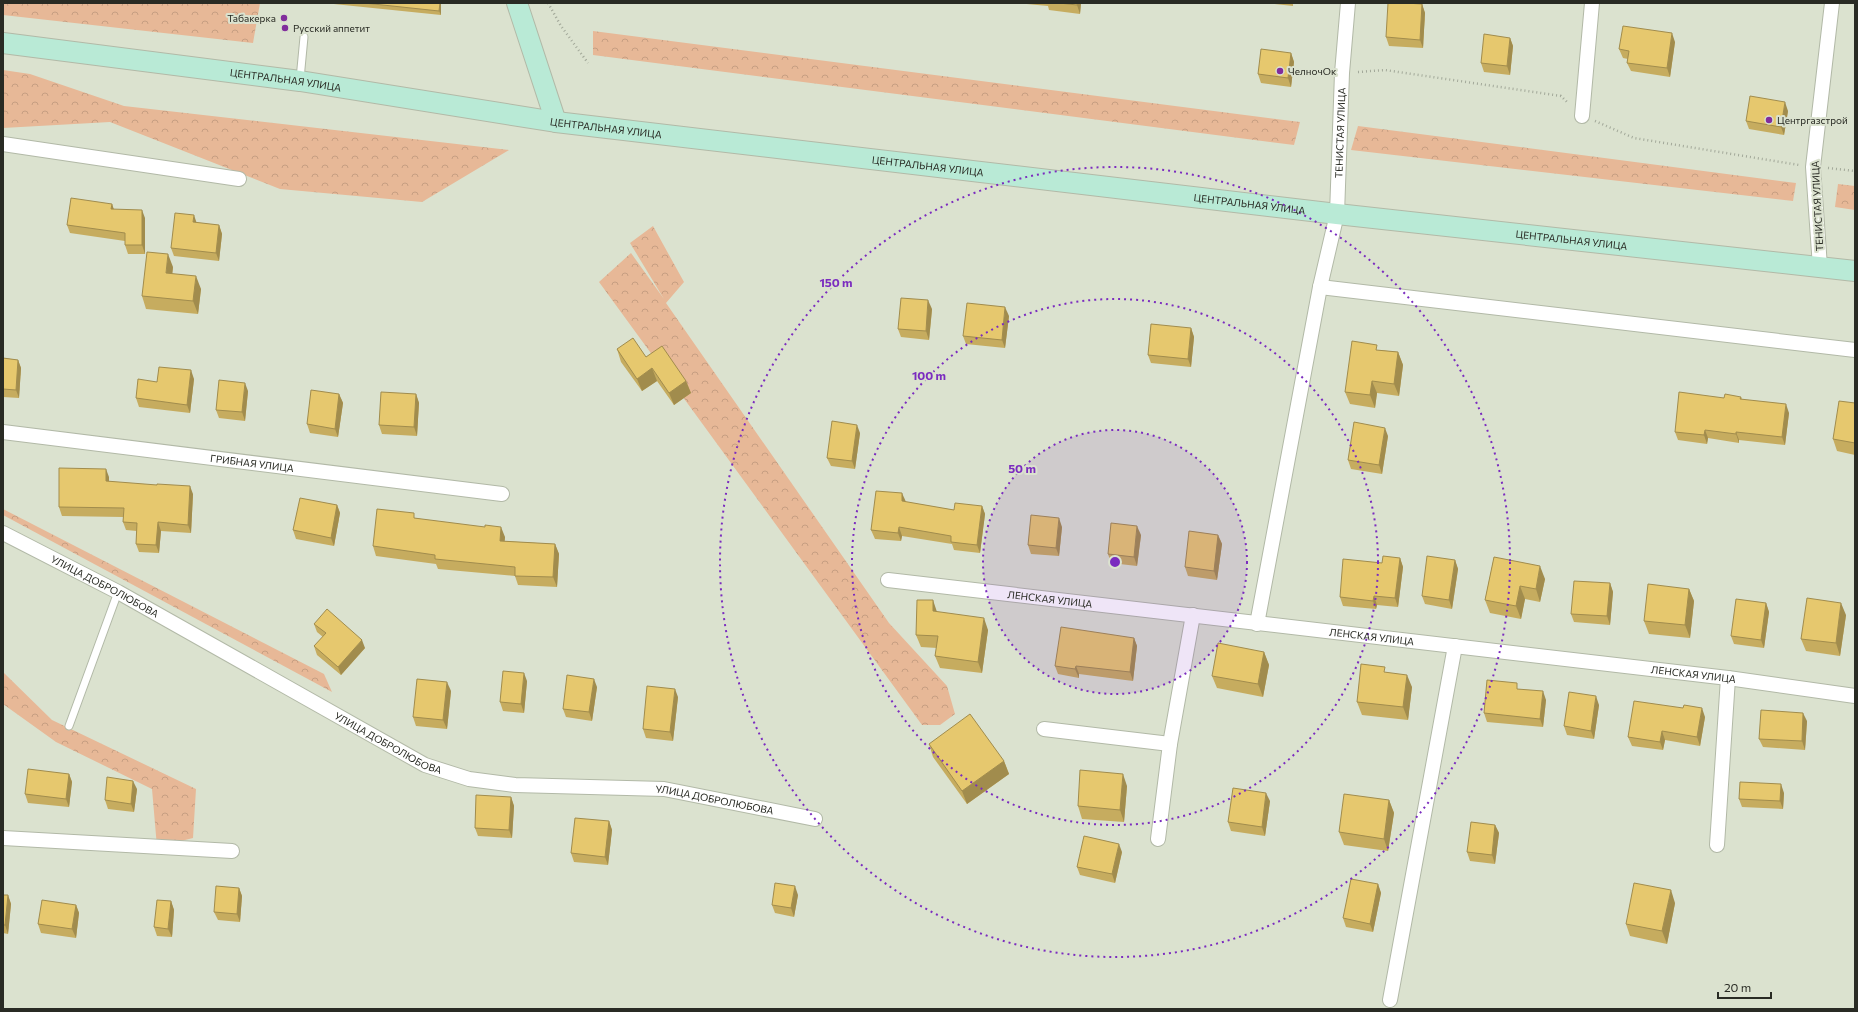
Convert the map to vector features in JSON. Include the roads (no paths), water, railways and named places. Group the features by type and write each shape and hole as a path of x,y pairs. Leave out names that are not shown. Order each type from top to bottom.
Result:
{"main road":[{"path":"517,3 556,122"},
{"name":"ЦЕНТРАЛЬНАЯ УЛИЦА","path":"3,44 300,81 556,122 1337,214 1855,270"}],"street":[{"name":"ТЕНИСТАЯ УЛИЦА","path":"1257,624 1320,288 1337,214 1342,73 1348,3"},
{"path":"1582,116 1592,3"},
{"name":"ТЕНИСТАЯ УЛИЦА","path":"1820,267 1813,167 1832,3"},
{"path":"3,144 239,179"},
{"path":"1320,288 1855,350"},
{"name":"ГРИБНАЯ УЛИЦА","path":"3,432 502,494"},
{"name":"УЛИЦА ДОБРОЛЮБОВА","path":"3,533 118,592 425,765 469,779 515,785 664,788 815,819"},
{"name":"ЛЕНСКАЯ УЛИЦА","path":"888,580 1728,678 1855,696"},
{"path":"1158,839 1170,744 1193,615"},
{"path":"1390,1000 1455,646"},
{"path":"1716,845 1728,678"},
{"path":"1044,729 1170,744"},
{"path":"3,838 232,851"}],"lane":[{"path":"300,81 304,37"},
{"path":"69,726 118,592"}],"place":[{"name":"Табакерка","path":"284,18"},
{"name":"Русский аппетит","path":"285,28"},
{"name":"ЧелночОк","path":"1280,71"},
{"name":"Центргазстрой","path":"1769,120"}]}
